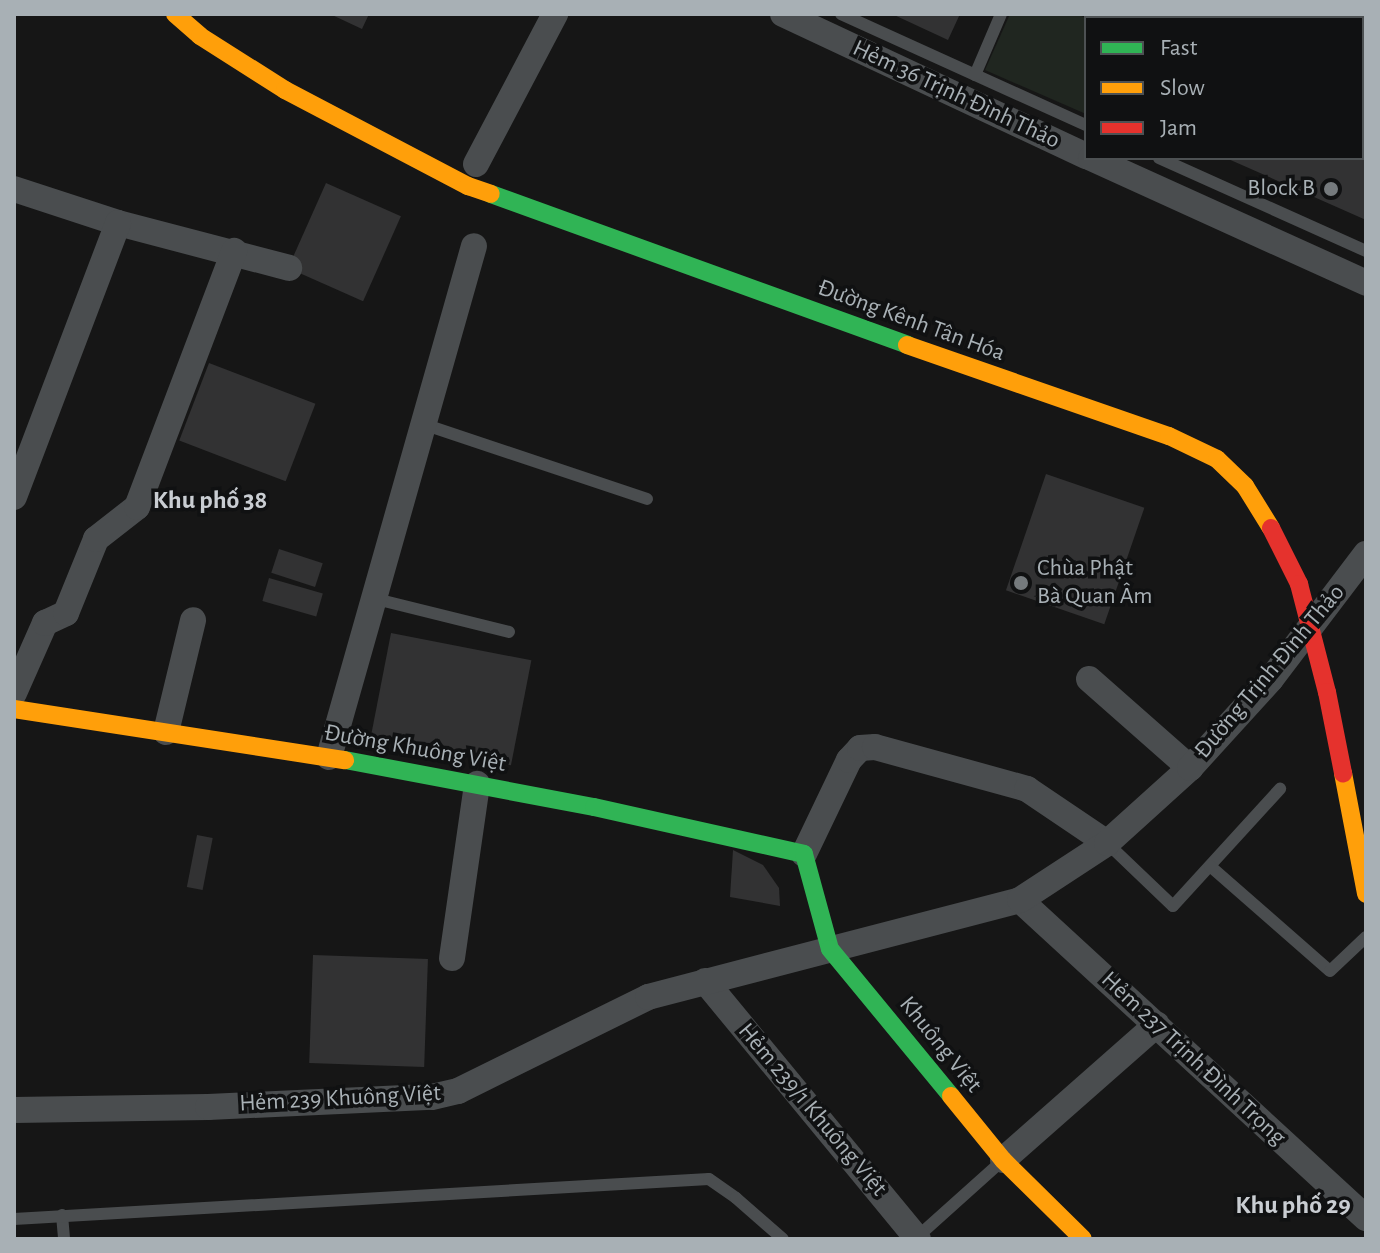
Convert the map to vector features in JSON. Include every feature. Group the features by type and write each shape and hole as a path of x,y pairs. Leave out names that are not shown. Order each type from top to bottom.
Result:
{"street":[{"name":"Đường Kênh Tân Hóa","path":"175,14 200,36 285,90 468,186 485,173 525,196 1070,404 1169,436 1217,459 1245,486 1282,546 1323,628 1366,894"},
{"path":"485,173 555,14"},
{"name":"Hẻm 36 Trịnh Đình Thảo","path":"783,14 1084,155"},
{"path":"239,38 294,73"},
{"name":"Hẻm 36 Trịnh Đình Thảo","path":"1095,160 1366,283"},
{"path":"14,189 118,223 234,251 289,268"},
{"path":"14,497 23,448 118,223"},
{"path":"329,757 426,425 474,246"},
{"path":"14,693 45,623 66,613 96,539 137,507 234,251"},
{"name":"Đường Kênh Tân Hóa","path":"972,347 1147,408"},
{"name":"Đường Trịnh Đình Thảo","path":"830,949 1020,900 1107,843 1190,768 1271,679 1323,628 1328,604 1366,554"},
{"path":"1318,577 1328,604"},
{"path":"166,732 193,620"},
{"path":"1089,679 1190,768"},
{"name":"Đường Khuông Việt","path":"14,709 329,757 477,784 804,854"},
{"path":"804,854 849,760 860,748 875,747 1027,789 1107,843"},
{"path":"452,958 477,784"},
{"name":"Khuông Việt","path":"804,854 830,949 1003,1160 1083,1239"},
{"name":"Hẻm 237 Trịnh Đình Trọng","path":"1020,900 1366,1218"},
{"name":"Hẻm 239 Khuông Việt","path":"14,1110 208,1107 432,1097 479,1083 648,997 830,949"},
{"name":"Hẻm 239/1 Khuông Việt","path":"705,981 917,1238"},
{"path":"1003,1160 1157,1024"}],"lane":[{"path":"841,14 1084,124"},
{"path":"975,75 1001,14"},
{"path":"1163,160 1366,251"},
{"path":"426,425 647,499"},
{"path":"376,599 509,632"},
{"path":"1107,843 1173,906 1280,789"},
{"path":"1210,866 1330,971 1366,937"},
{"path":"917,1238 1003,1160"},
{"path":"14,1219 709,1179 783,1239"},
{"path":"62,1215 64,1239"}],"shaded area":[{"path":"1010,14 1077,14 1084,17 1084,113 985,70"}],"building":[{"path":"330,14 369,14 362,29"},
{"path":"892,14 960,14 948,40"},
{"name":"Block B","path":"1366,148 1366,220 1231,160 1364,160"},
{"path":"326,183 401,216 363,301 288,268"},
{"path":"209,363 315,404 286,481 179,440"},
{"path":"1046,474 1144,508 1104,624 1006,590"},
{"path":"279,549 323,563 315,587 271,573"},
{"path":"269,578 323,593 316,617 262,601"},
{"path":"391,633 531,660 511,765 371,738"},
{"path":"197,835 213,838 203,890 187,887"},
{"path":"733,850 763,865 779,888 780,906 730,897"},
{"path":"313,955 428,959 424,1067 309,1063"}],"traffic: fast":[{"path":"491,194 907,345"},
{"path":"345,760 594,807 804,854 830,949 951,1096"}],"traffic: slow":[{"path":"175,14 200,36 285,90 468,186 491,194"},
{"path":"907,345 1169,436 1217,459 1245,486 1271,528"},
{"path":"14,709 345,760"},
{"path":"1343,773 1366,894"},
{"path":"951,1096 1003,1160 1083,1239"}],"traffic: jam":[{"path":"1271,528 1299,584 1327,692 1343,773"}],"place":[{"name":"Block B","path":"1331,189"},
{"name":"Chùa Phật Bà Quan Âm","path":"1021,583"}],"district":[{"name":"Khu phố 38","path":"210,501"},
{"name":"Khu phố 29","path":"1293,1206"}]}
